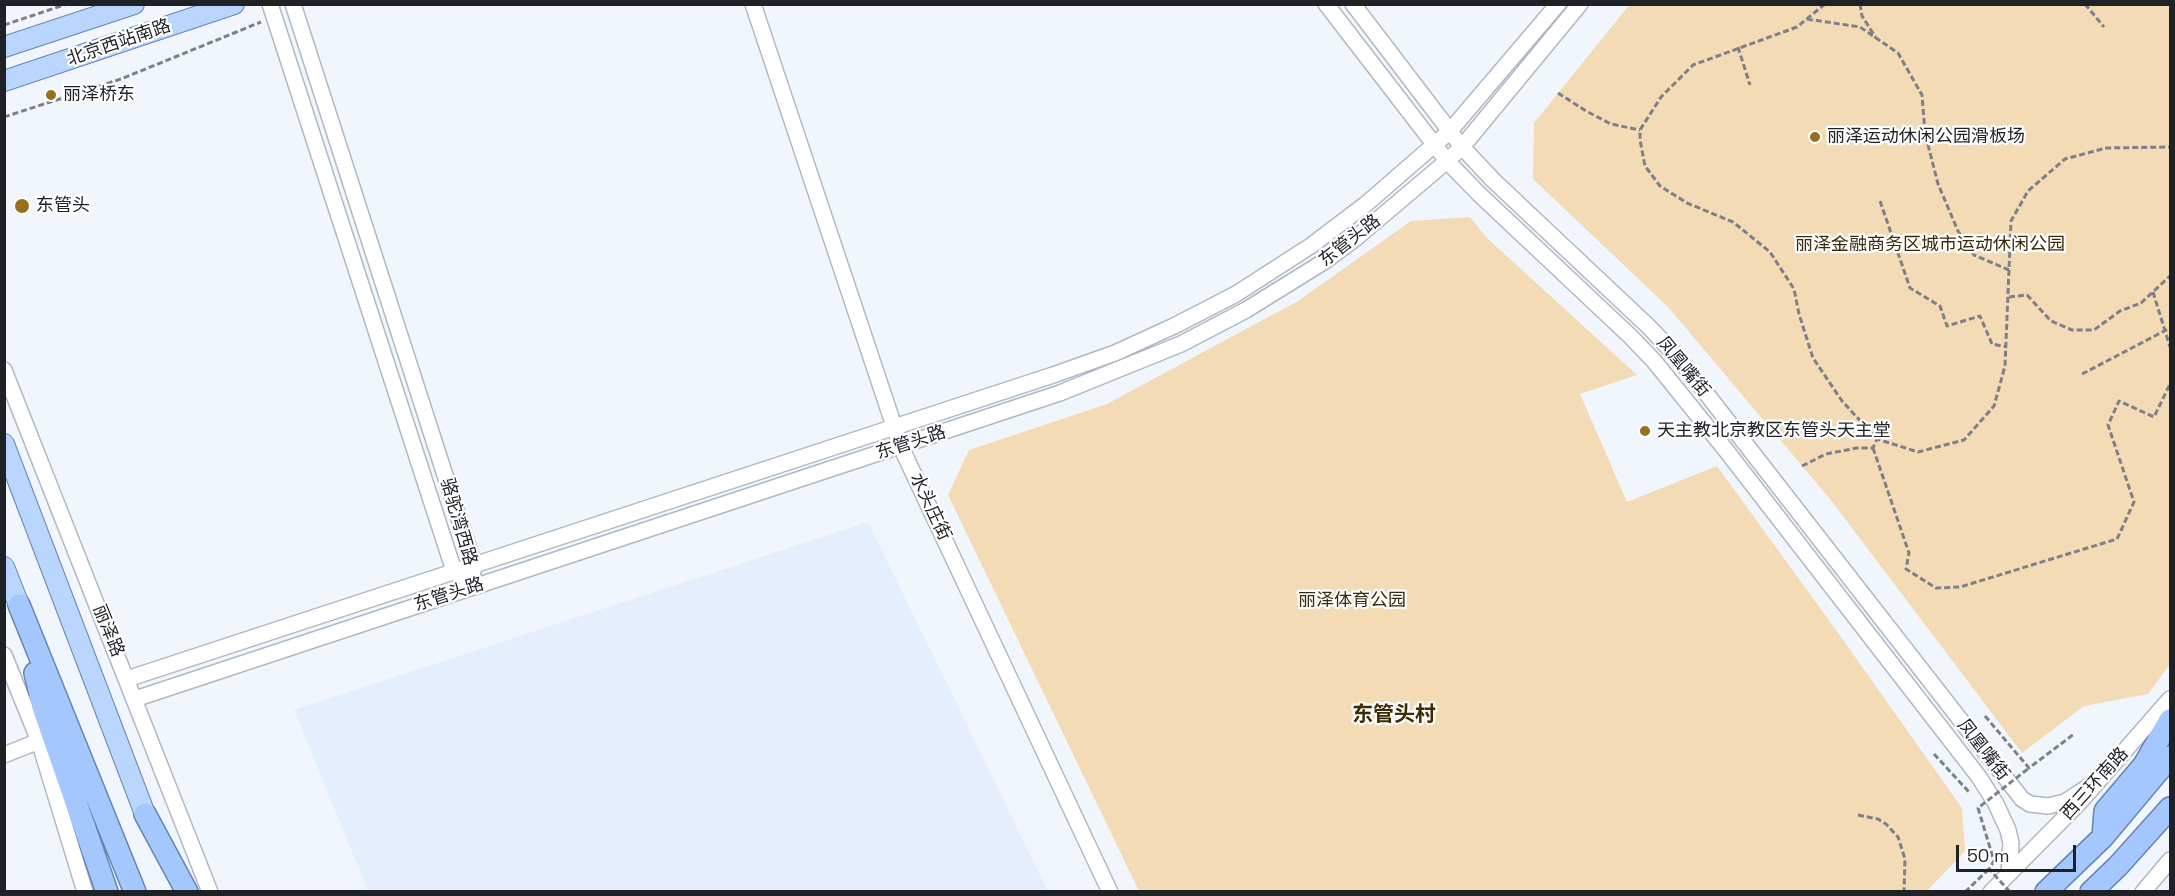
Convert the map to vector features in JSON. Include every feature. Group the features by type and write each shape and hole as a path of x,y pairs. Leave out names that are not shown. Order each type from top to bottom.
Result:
{"highway":[{"path":"19,605 43,707 107,891"},
{"path":"19,605 135,891"},
{"path":"2103,837 2105,811 2145,765 2170,720"},
{"path":"2046,891 2103,837 2170,757"},
{"path":"2091,891 2118,866 2170,808"},
{"name":"丽泽路","path":"145,814 175,891"},
{"path":"145,814 187,891"},
{"path":"2118,866 2170,827"}],"main road":[{"name":"北京西站南路","path":"4,48 134,4"},
{"name":"北京西站南路","path":"4,81 234,4"},
{"name":"丽泽路","path":"4,444 145,814"},
{"path":"4,567 19,605"}],"street":[{"name":"骆驼湾西路","path":"293,4 474,565 472,587"},
{"name":"水头庄街","path":"753,4 901,447 1110,891"},
{"name":"凤凰嘴街","path":"1326,4 1447,161 1479,194 1632,337 1725,449 1980,777 2008,830 2011,843 2009,874"},
{"name":"凤凰嘴街","path":"1353,4 1449,132 1492,180 1649,327 1681,361 2022,799 2030,804 2048,806 2065,802 2100,779"},
{"name":"东管头路","path":"128,679 1053,375 1115,353 1174,326 1236,294 1312,245 1366,204 1449,132 1558,4"},
{"name":"东管头路","path":"135,699 901,447 1060,393 1181,344 1297,280 1348,244 1447,161 1462,147 1580,4"},
{"name":"骆驼湾西路","path":"272,10 454,571 472,587"},
{"name":"丽泽路","path":"4,370 210,891"},
{"path":"4,655 39,741 85,891"},
{"name":"西三环南路","path":"1991,891 2079,803 2170,699"},
{"path":"4,755 39,741"},
{"path":"2143,891 2170,860"}],"path":[{"path":"4,25 67,4"},
{"path":"1825,4 1797,27 1693,65 1661,97 1640,130 1645,166 1660,186 1687,202 1733,222 1770,252 1794,289 1799,314 1813,358 1842,401 1877,439 1917,452 1964,440 1994,406 2005,366 2007,347 2011,221 2028,191 2065,159 2106,148 2170,147"},
{"path":"1860,4 1862,16 1877,39"},
{"path":"2085,4 2104,27"},
{"path":"4,117 121,79 272,10"},
{"path":"1807,19 1860,27 1898,52 1922,96 1925,133 1938,184 1958,231 1974,255 2009,270"},
{"path":"1738,47 1750,85"},
{"path":"1558,93 1611,124 1640,130"},
{"path":"1880,201 1910,288 1940,306 1947,326 1980,316 1992,344 2007,347"},
{"path":"2009,297 2027,295 2051,321 2072,330 2094,330 2120,311 2141,303 2170,276"},
{"path":"2153,292 2168,329 2170,347"},
{"path":"2082,375 2168,329"},
{"path":"1877,439 1873,448 1909,554 1906,569 1936,588 1960,587 2117,539 2134,502 2108,425 2119,401 2154,417 2170,384"},
{"path":"1802,466 1826,454 1857,448 1873,448"},
{"path":"1985,716 2029,768"},
{"path":"1965,891 1989,869 1994,861 1978,808 2074,734"},
{"path":"1934,754 1973,797"},
{"path":"1858,815 1878,819 1898,837 1905,859 1904,891"},
{"path":"1989,869 2010,891"}],"shaded area":[{"path":"868,522 1048,891 368,891 294,710"}],"green space":[{"name":"丽泽金融商务区城市运动休闲公园","path":"1630,4 2170,5 2170,664 2148,694 2084,706 2022,753 1830,499 1668,307 1533,179 1534,123"},
{"name":"丽泽体育公园","path":"1470,217 1487,238 1637,375 1580,394 1627,502 1717,466 1962,808 1965,851 1927,891 1139,891 948,495 969,450 1107,404 1298,301 1411,221"}],"place":[{"name":"丽泽桥东","path":"51,95"},
{"name":"丽泽运动休闲公园滑板场","path":"1815,137"},
{"name":"东管头","path":"22,206"},
{"name":"天主教北京教区东管头天主堂","path":"1645,431"}],"district":[{"name":"东管头村","path":"1394,715"}]}
